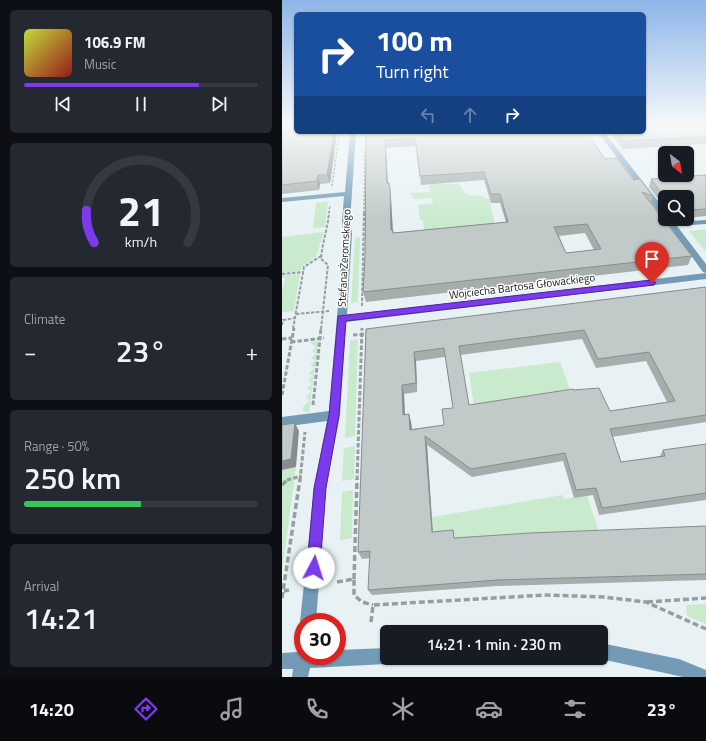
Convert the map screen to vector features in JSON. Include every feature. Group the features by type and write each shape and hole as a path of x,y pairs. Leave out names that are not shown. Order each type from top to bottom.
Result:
{"street":[{"name":"Stefana Żeromskiego","path":"309,613 320,488 334,415 348,234 346,222 351,156"},
{"path":"619,156 658,206"},
{"path":"282,200 348,194"},
{"path":"694,222 706,222"},
{"path":"673,226 706,270"},
{"name":"Wojciecha Bartosa Głowackiego","path":"342,319 706,276"},
{"path":"284,422 334,415"},
{"path":"608,652 679,667 703,677"},
{"path":"346,656 380,656"},
{"path":"282,661 294,659"},
{"path":"300,677 302,665"}],"path":[{"path":"332,189 337,156"},
{"path":"362,312 365,156"},
{"path":"312,412 325,311 328,265 321,259 321,256 322,245 328,227 331,200"},
{"path":"282,395 304,267 321,256"},
{"path":"282,274 304,272"},
{"path":"296,314 325,311"},
{"path":"282,325 283,320 295,318"},
{"path":"362,321 354,579 354,595 362,602 373,605 546,595 603,597 646,602 706,598"},
{"path":"351,335 369,334"},
{"path":"282,339 292,338"},
{"path":"291,342 322,338"},
{"path":"282,598 301,476 304,437"},
{"path":"282,485 288,479 301,476"},
{"path":"337,582 354,579"},
{"path":"284,591 289,590"},
{"path":"646,602 706,629"},
{"path":"371,622 373,605"}],"green space":[{"path":"456,184 461,186 464,193 484,196 485,199 489,199 497,232 425,239 423,220 420,220 418,205 433,203 432,198 415,199 410,193 431,192 429,185"},
{"path":"328,201 325,227 313,228 316,203"},
{"path":"706,229 706,252 689,231"},
{"path":"324,232 316,257 301,267 301,271 282,273 282,237"},
{"path":"360,237 358,302 351,303 355,238"},
{"path":"300,274 294,311 282,312 282,293 285,278 282,278 282,275"},
{"path":"358,339 355,436 345,438 350,340"},
{"path":"318,341 309,413 303,411 303,407 310,400 306,397 311,392 307,388 312,384 308,380 313,376 309,373 314,368 310,365 315,361 311,358 316,354 312,351 316,347 310,342"},
{"path":"560,362 571,392 474,406 469,373"},
{"path":"355,446 354,479 342,481 344,448"},
{"path":"296,467 282,572 282,470"},
{"path":"353,490 352,538 340,540 342,492"},
{"path":"563,495 564,499 587,496 601,537 433,539 432,517"},
{"path":"706,604 706,624 687,616 686,605"}],"building":[{"path":"282,156 330,156 327,175 318,175 317,181 282,185"},
{"path":"366,156 386,156 387,183 389,183 390,189 391,230 393,230 393,233 508,222 500,194 491,194 484,172 420,176 417,156 603,156 605,159 617,158 633,180 640,179 653,196 642,192 658,212 658,226 669,226 692,256 363,292 365,256","holes":["587,224 601,249 566,253 554,227"]},
{"path":"706,175 706,209 694,210 694,190 659,190 651,179 658,178 658,182 694,182 694,176"},
{"path":"706,287 706,415 610,429 621,462 665,456 663,450 706,444 706,493 602,508 596,488 576,490 565,453 471,469 425,436 432,532 453,530 454,538 530,533 706,526 706,574 497,580 368,590 370,551 358,552 366,329","holes":["584,330 598,359 649,352 675,401 610,411 599,388 573,389 469,405 459,346","444,348 453,408 442,409 444,425 410,430 409,414 403,415 402,385 416,383 414,352"]},
{"path":"295,423 291,459 282,461 282,425"}],"route":[{"path":"314,568 320,488 334,415 342,319 652,283"}]}
